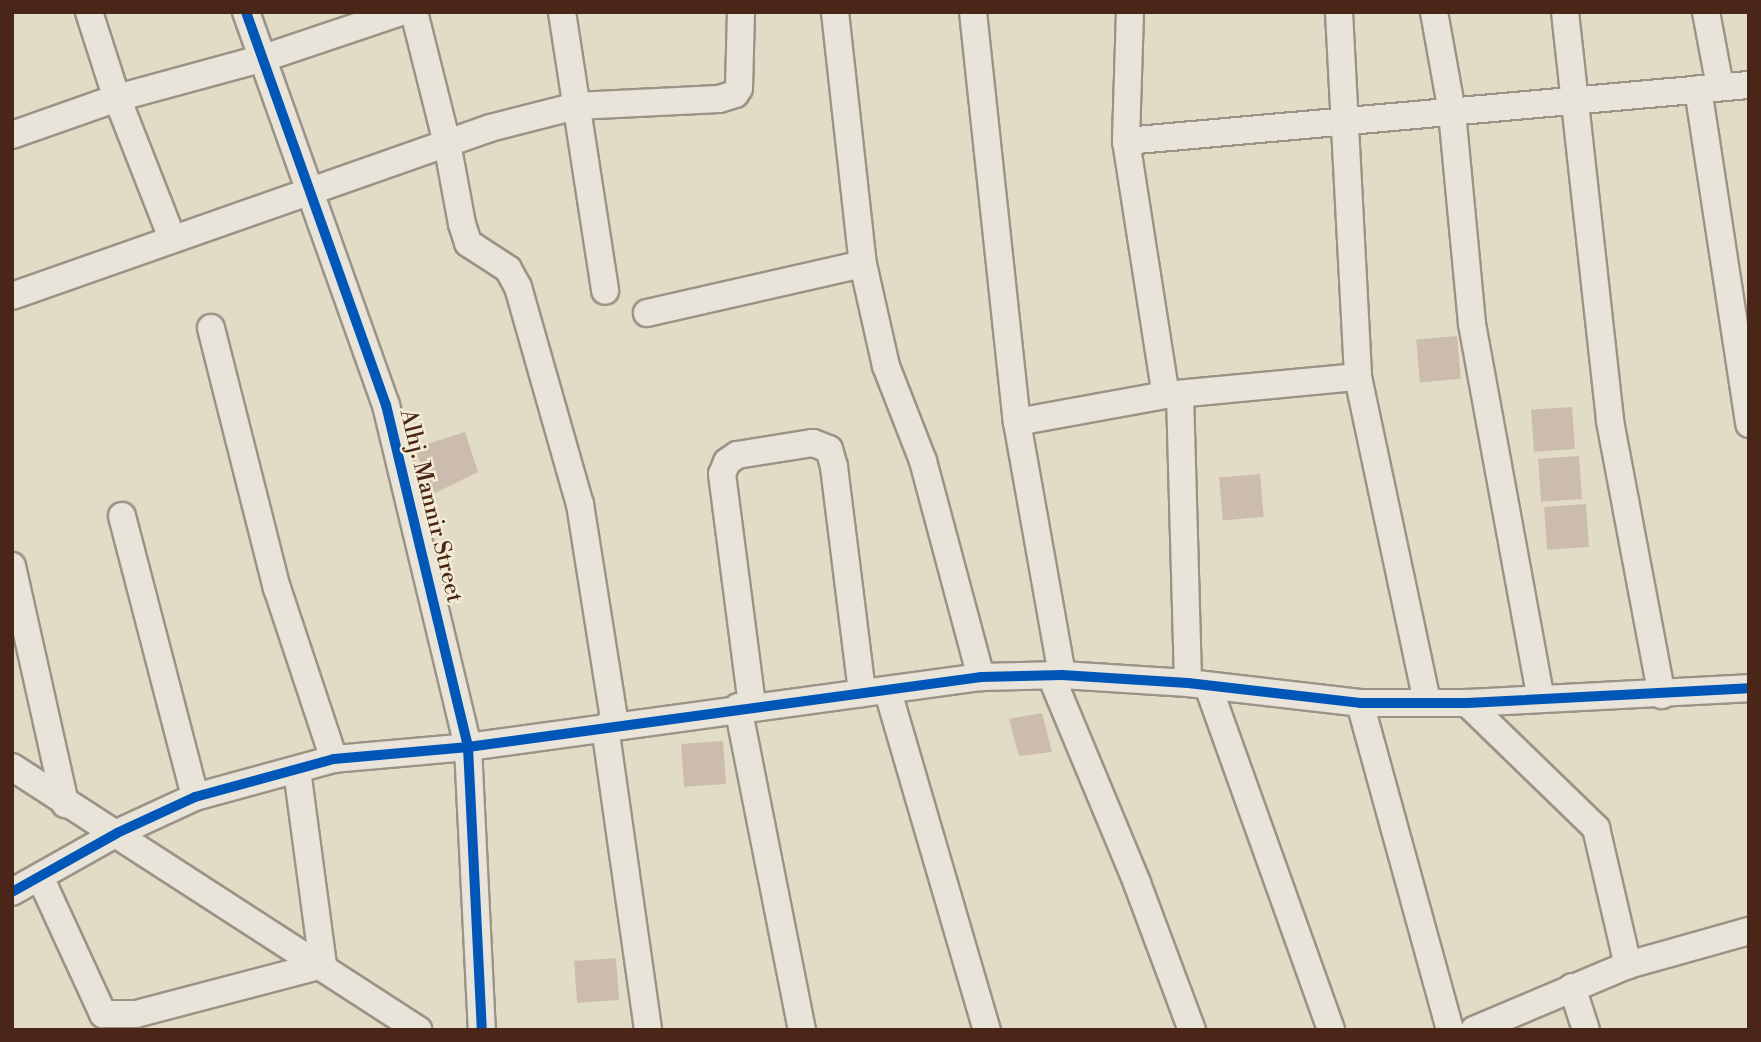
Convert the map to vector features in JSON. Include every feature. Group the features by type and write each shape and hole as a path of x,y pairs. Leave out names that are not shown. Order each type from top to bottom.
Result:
{"street":[{"path":"89,12 117,98 172,238"},
{"name":"Alhj. Mannir Street","path":"246,12 306,189 386,405 468,747 482,1030"},
{"path":"12,135 117,98 261,59 401,12"},
{"path":"414,12 447,143 468,243 508,269 518,287 580,504 648,1030"},
{"path":"562,12 605,291"},
{"path":"12,296 306,189 447,143 576,106 719,99 735,94 739,88 741,12"},
{"path":"835,12 863,264 886,366 923,461 981,677"},
{"path":"973,12 1017,422 1056,676 1138,883 1192,1030"},
{"path":"1130,12 1126,141 1173,394 1198,685 1331,1030"},
{"path":"1339,12 1348,120 1347,219 1358,377 1427,702"},
{"path":"1434,12 1452,112 1472,324 1541,699"},
{"path":"1565,12 1610,421 1662,695"},
{"path":"1706,12 1709,88 1749,424"},
{"path":"1126,141 1452,112 1575,98 1749,85"},
{"path":"647,313 863,264"},
{"path":"211,328 278,588 334,759"},
{"path":"1017,422 1173,394 1358,377"},
{"path":"802,1030 745,706 722,474 727,462 737,455 813,443 829,449 875,693 987,1030"},
{"path":"122,516 195,797"},
{"path":"12,566 65,804"},
{"path":"12,892 117,833 195,797 334,759 468,747 745,706 875,693 981,677 1056,676 1198,685 1360,703 1467,703 1662,695 1749,688"},
{"path":"1360,703 1450,1030"},
{"path":"1467,703 1596,828 1628,965"},
{"path":"12,767 65,804 117,833 323,965 418,1030"},
{"path":"297,771 323,965"},
{"path":"40,877 103,1014 136,1014 323,965"},
{"path":"1474,1030 1628,965 1749,932"},
{"path":"1572,987 1586,1030"}],"building":[{"path":"1457,336 1461,379 1420,382 1416,340"},
{"path":"1572,407 1575,449 1534,452 1531,410"},
{"path":"465,432 478,472 431,495 415,448"},
{"path":"1579,456 1582,499 1541,502 1538,459"},
{"path":"1260,474 1264,517 1223,520 1219,478"},
{"path":"1586,504 1589,547 1547,550 1544,507"},
{"path":"1042,713 1052,752 1019,756 1009,719"},
{"path":"723,741 726,784 684,787 681,744"},
{"path":"616,958 619,1000 577,1003 574,961"}],"cycle path":[{"path":"246,12 386,405 468,747 482,1030"},
{"path":"12,892 117,833 195,797 334,759 468,747 981,677 1062,675 1188,683 1360,703 1467,703 1749,688"}]}
